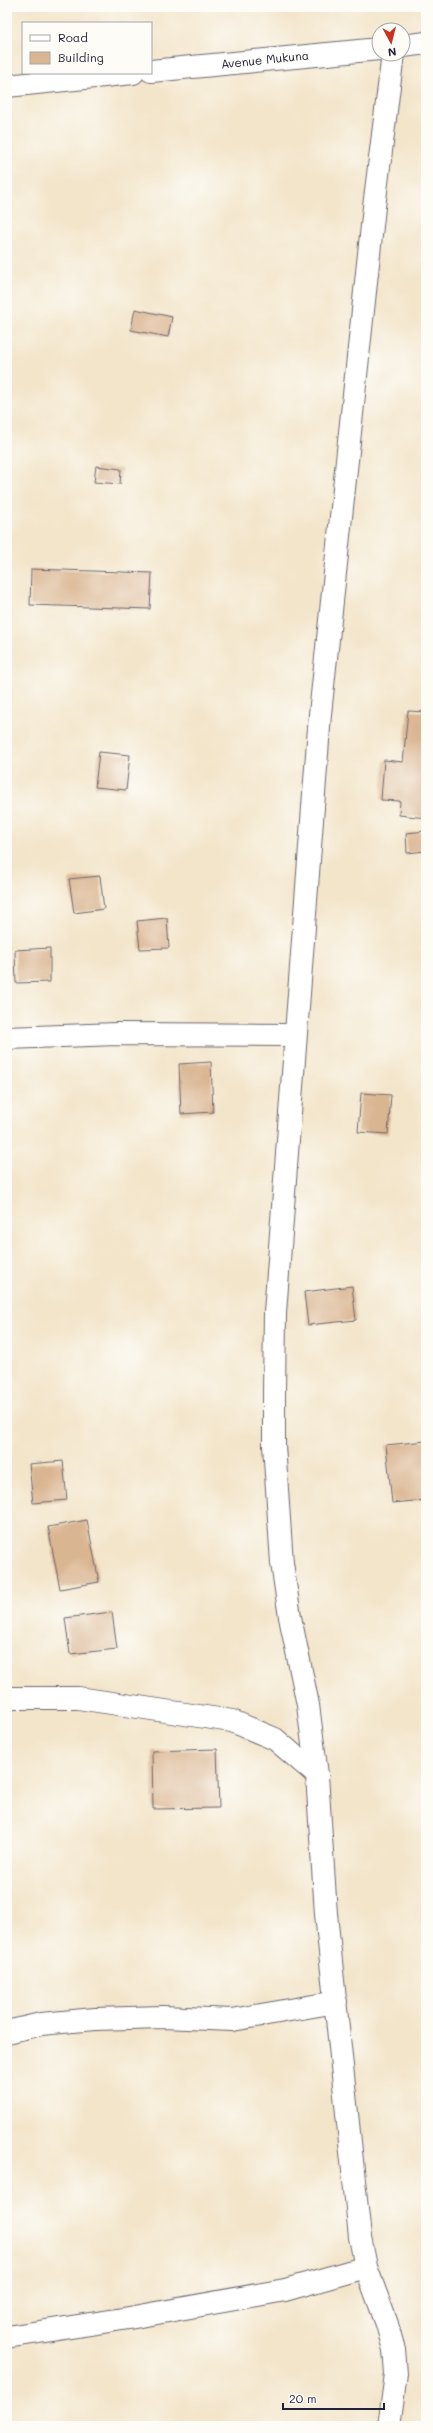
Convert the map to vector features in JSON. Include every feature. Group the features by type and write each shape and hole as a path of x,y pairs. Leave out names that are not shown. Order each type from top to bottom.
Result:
{"street":[{"path":"411,45 426,43"},
{"name":"Avenue Mukuna","path":"152,71 371,49"},
{"path":"389,2426 396,2374 394,2350 387,2324 366,2267 358,2219 326,1914 317,1775 308,1704 290,1617 282,1563 274,1444 275,1313 294,1035 320,706 374,207 392,62"},
{"path":"7,86 123,74"},
{"path":"7,1038 117,1034 294,1035"},
{"path":"7,1698 78,1698 232,1721 275,1740 317,1775"},
{"path":"7,2032 41,2024 95,2019 163,2017 232,2020 336,2002"},
{"path":"7,2337 129,2318 285,2290 366,2267"}],"building":[{"path":"135,309 172,317 168,337 131,330"},
{"path":"96,466 121,469 120,484 94,482"},
{"path":"31,569 152,573 150,609 30,605"},
{"path":"408,711 426,712 426,818 399,815 400,801 381,800 384,760 403,762"},
{"path":"99,752 130,755 126,790 95,787"},
{"path":"426,831 426,851 407,853 406,833"},
{"path":"100,876 104,909 74,913 69,879"},
{"path":"167,918 169,948 140,949 137,921"},
{"path":"50,948 50,982 16,983 15,950"},
{"path":"211,1062 213,1112 181,1114 179,1064"},
{"path":"361,1093 391,1095 388,1134 358,1132"},
{"path":"352,1286 356,1320 308,1325 304,1292"},
{"path":"426,1441 426,1500 392,1503 386,1445"},
{"path":"63,1461 67,1500 33,1503 29,1464"},
{"path":"87,1520 99,1582 60,1589 48,1527"},
{"path":"112,1612 117,1649 70,1654 65,1618"},
{"path":"217,1749 219,1808 153,1809 152,1751"}]}
